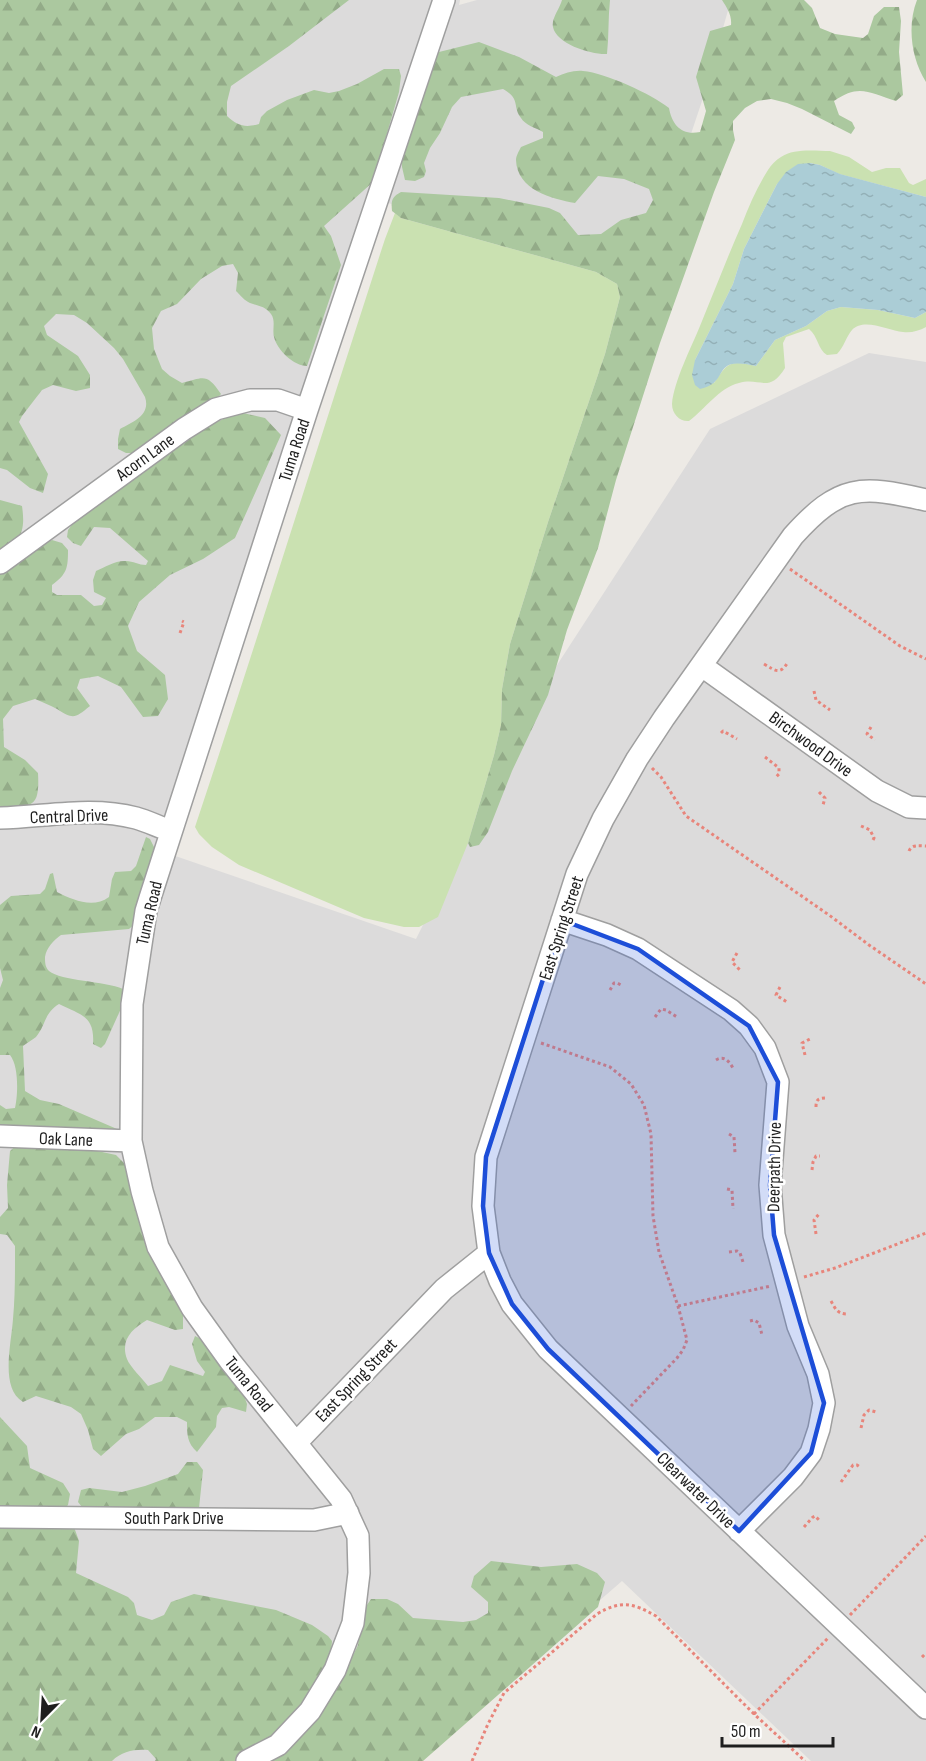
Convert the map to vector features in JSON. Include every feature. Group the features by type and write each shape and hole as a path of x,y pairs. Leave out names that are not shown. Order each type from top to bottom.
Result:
{"street":[{"name":"Tuma Road","path":"247,1761 278,1745 310,1711 335,1670 353,1623 359,1574 358,1536 341,1499 230,1361 192,1308 158,1247 141,1191 131,1141 132,1004 146,911 307,410 444,0"},
{"name":"Acorn Lane","path":"0,563 184,429 216,409 250,400 278,400 307,410"},
{"name":"East Spring Street","path":"297,1442 444,1289 489,1253 483,1206 486,1157 562,920 577,874 603,819 617,792 659,726 793,536 812,515 828,502 847,493 870,490 926,500"},
{"name":"Birchwood Drive","path":"702,666 877,791 909,807 926,808"},
{"name":"Central Drive","path":"0,818 29,818 93,812 137,818 171,831"},
{"name":"Deerpath Drive","path":"562,920 607,935 638,949 730,1010 749,1026 765,1048 777,1082 770,1185 774,1235 798,1326 818,1374 824,1404 811,1453 793,1477 739,1531"},
{"name":"Oak Lane","path":"0,1136 131,1141"},
{"name":"Clearwater Drive","path":"489,1253 512,1304 548,1349 926,1708"},
{"name":"South Park Drive","path":"0,1517 314,1520 348,1513"}],"path":[{"path":"785,566 900,646 926,659"},
{"path":"180,633 184,622 182,621"},
{"path":"765,664 778,671 784,669 788,662"},
{"path":"814,691 816,699 830,710"},
{"path":"871,726 867,734 876,740"},
{"path":"721,733 726,732 737,739"},
{"path":"765,757 779,768 779,774 776,777"},
{"path":"647,765 661,777 686,816 926,984"},
{"path":"819,792 825,798 823,805"},
{"path":"861,826 872,833 873,842"},
{"path":"909,851 915,845 926,846"},
{"path":"737,953 732,962 741,971"},
{"path":"610,990 614,984 623,986"},
{"path":"780,987 776,994 788,1002"},
{"path":"655,1017 661,1009 677,1017"},
{"path":"805,1055 802,1043 812,1038"},
{"path":"538,1042 610,1067 630,1084 644,1105 651,1134 653,1216 659,1252 687,1340 683,1350 628,1410"},
{"path":"716,1060 724,1058 734,1068"},
{"path":"816,1107 818,1099 826,1098"},
{"path":"729,1134 734,1137 735,1153"},
{"path":"812,1170 814,1159 820,1156"},
{"path":"728,1189 732,1190 733,1209"},
{"path":"816,1234 814,1220 819,1214"},
{"path":"796,1280 835,1268 926,1233"},
{"path":"729,1252 740,1253 743,1262"},
{"path":"678,1306 774,1285"},
{"path":"831,1301 837,1311 847,1314"},
{"path":"750,1321 754,1320 759,1323 762,1335"},
{"path":"861,1428 866,1412 869,1410 876,1412"},
{"path":"842,1482 853,1465 861,1468"},
{"path":"804,1527 815,1516 819,1520"},
{"path":"847,1618 926,1536"},
{"path":"472,1761 504,1693 597,1614 612,1606 626,1604 642,1608 656,1616 754,1714 805,1761"},
{"path":"754,1714 832,1634"},
{"path":"922,1654 926,1659"}],"highlighted area":[{"path":"562,920 638,949 749,1026 778,1082 770,1185 774,1235 824,1403 811,1453 739,1531 548,1349 512,1304 489,1253 483,1206 486,1157"}],"shaded area":[{"path":"0,0 460,0 459,5 477,0 731,0 703,98 641,283 366,196 155,849 416,939 537,696 710,429 869,353 926,362 926,1761 811,1761 622,1581 416,1761 0,1761"}],"green space":[{"path":"0,0 349,0 289,46 231,86 227,102 227,116 242,125 259,124 261,117 267,111 287,100 314,90 329,93 339,91 384,69 399,69 401,76 399,92 373,182 324,226 331,236 341,265 307,366 292,360 279,347 274,337 273,319 269,311 248,302 236,291 238,273 233,264 222,266 201,279 177,304 161,311 152,328 154,349 162,369 182,383 204,378 212,383 221,394 213,403 145,453 126,453 118,449 120,429 140,417 145,409 145,397 114,348 87,323 74,315 56,314 44,326 47,335 78,356 90,375 90,388 76,391 53,385 42,390 19,422 48,474 43,493 30,488 7,470 0,468"},
{"path":"562,0 610,0 607,54 593,53 576,47 561,39 556,33 553,21"},
{"path":"722,0 804,0 812,8 820,28 835,34 863,38 868,34 874,16 884,7 899,7 901,21 899,52 903,95 896,101 858,91 834,101 839,115 852,122 855,128 851,134 802,109 771,99 757,101 745,108 733,121 735,140 660,343 616,480 598,548 567,630 548,695 512,771 488,832 479,845 470,847 468,843 501,725 502,689 510,644 548,522 605,354 620,297 617,284 596,272 401,218 392,211 392,201 401,192 499,198 549,208 560,213 578,235 601,234 621,220 646,213 653,200 649,189 624,179 598,176 575,203 546,196 529,186 522,179 516,157 521,147 543,138 543,132 523,120 518,114 514,99 503,89 461,97 452,107 424,163 426,171 424,177 415,181 405,180 402,157 435,57 439,52 479,42 519,57 556,77 580,71 616,80 669,108 675,124 683,131 700,132 706,111 696,77 710,31 731,25 730,15"},
{"path":"917,0 926,0 926,82 917,63 912,42 912,20"},
{"path":"830,151 849,157 872,172 886,168 900,168 909,183 913,185 926,179 926,197 839,174 810,163 777,184 744,249 733,284 695,360 714,383 730,364 756,366 775,340 806,326 827,311 841,307 878,310 915,318 926,312 926,327 906,332 870,325 857,326 837,354 827,355 809,329 786,337 783,343 785,368 774,380 769,383 739,383 725,389 689,421 680,419 673,411 672,404 679,375 760,183 772,164 786,154"},
{"path":"395,213 401,218 596,272 617,284 620,297 605,354 548,522 510,644 502,689 501,725 468,843 438,917 419,927 404,927 364,918 239,865 212,847 195,827"},
{"path":"239,412 265,418 281,435 235,538 203,559 170,575 139,602 128,626 137,651 165,675 168,699 158,716 143,717 121,687 98,676 80,679 77,688 90,706 77,715 67,715 35,699 13,706 3,719 4,747 25,760 38,773 37,793 32,803 27,806 0,808 0,568 52,540 62,543 68,550 67,566 64,574 52,585 52,592 57,595 81,595 94,606 102,605 106,598 94,592 93,580 96,571 118,562 129,561 146,565 148,561 110,528 94,527 81,546 73,543 67,537 68,530 74,522 210,425"},
{"path":"0,500 22,506 23,523 17,540 0,554"},
{"path":"146,837 150,839 157,853 138,921 129,929 61,935 47,950 45,957 47,968 55,974 123,989 123,1004 105,1044 101,1048 93,1044 92,1027 89,1022 80,1014 59,1004 50,1011 36,1037 23,1046 25,1091 40,1100 59,1104 117,1129 115,1134 0,1131 0,1105 6,1109 15,1108 17,1088 13,1060 10,1055 0,1055 0,988 3,980 0,968 0,905 11,896 40,894 45,889 50,874 53,873 57,892 83,902 103,901 109,897 115,872 131,871 136,866"},
{"path":"18,1144 79,1147 116,1155 125,1164 165,1279 183,1313 183,1329 175,1330 147,1320 137,1327 126,1341 127,1359 148,1386 162,1381 170,1365 203,1376 205,1372 197,1361 192,1344 195,1336 207,1342 242,1390 247,1404 246,1412 229,1407 222,1408 217,1416 216,1427 197,1452 189,1442 187,1422 177,1417 155,1417 139,1429 126,1434 101,1456 93,1449 81,1414 71,1407 36,1396 23,1402 16,1396 9,1377 15,1246 7,1235 0,1234 0,1217 8,1208 7,1185 10,1151"},
{"path":"0,1417 27,1446 30,1468 63,1483 70,1494 68,1505 65,1508 0,1512"},
{"path":"187,1462 197,1462 203,1470 199,1508 192,1512 93,1510 82,1507 78,1502 81,1490 89,1488 122,1492 145,1486 178,1474"},
{"path":"0,1521 74,1527 79,1541 76,1573 128,1597 134,1603 137,1615 152,1620 164,1615 171,1602 194,1594 276,1610 312,1625 328,1636 332,1641 331,1653 318,1681 275,1737 235,1761 155,1761 156,1759 148,1750 134,1750 112,1761 0,1761"},
{"path":"491,1561 541,1567 577,1564 597,1573 605,1582 598,1607 423,1761 268,1761 324,1707 358,1645 361,1621 371,1599 387,1599 398,1604 413,1618 463,1622 476,1620 488,1613 488,1602 471,1587 474,1576"}],"water":[{"path":"810,163 840,174 926,197 926,312 915,318 878,310 841,307 827,311 806,326 775,340 756,366 732,364 722,371 710,386 700,389 695,385 692,375 695,360 733,284 744,249 777,184 786,172 798,164"}]}
